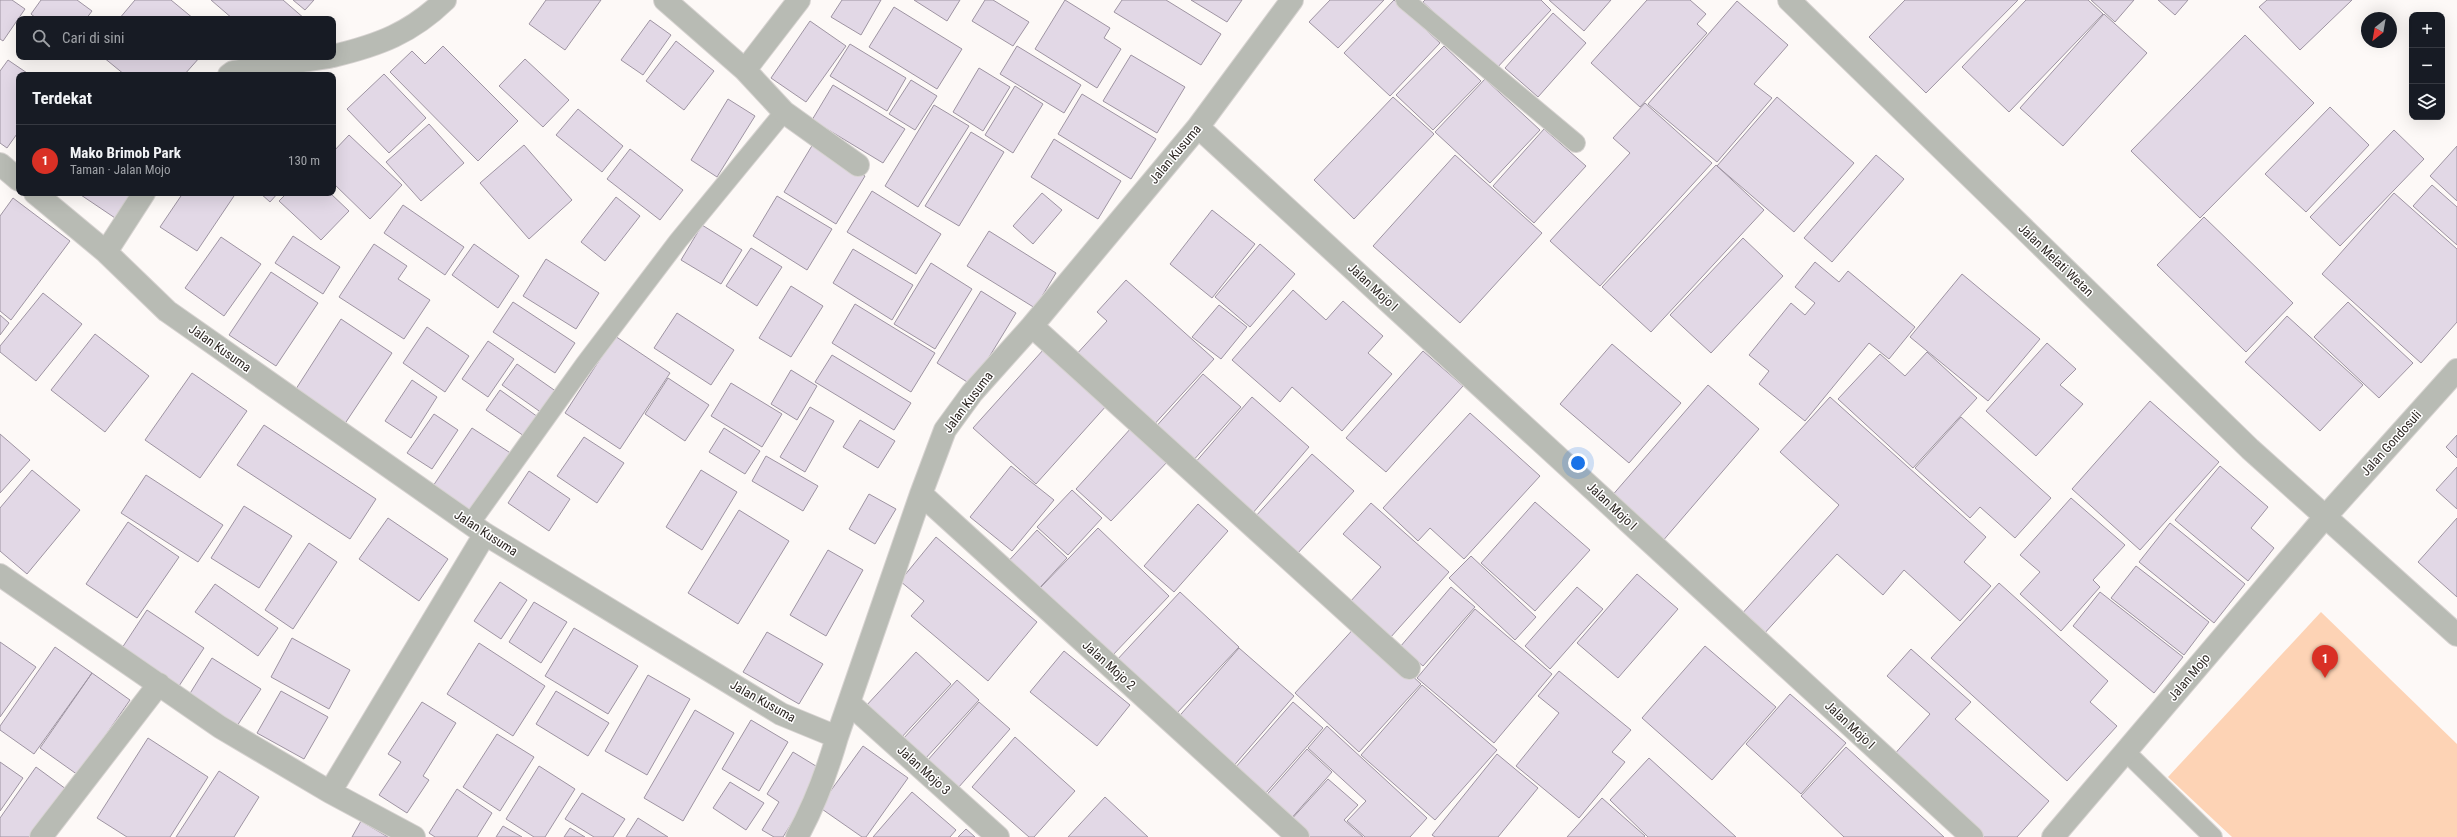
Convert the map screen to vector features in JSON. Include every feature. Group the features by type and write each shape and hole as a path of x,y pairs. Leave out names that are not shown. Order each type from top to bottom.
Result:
{"street":[{"path":"336,55 373,46 410,29 428,16 445,0"},
{"path":"665,0 745,70 784,112 858,165"},
{"path":"745,70 799,0"},
{"name":"Jalan Kusuma","path":"39,196 106,252 167,311 477,529 781,714 837,737 921,494 945,430 972,393 1032,326 1198,127 1292,0"},
{"name":"Jalan Melati Wetan","path":"1790,0 2250,449 2457,635"},
{"path":"233,72 310,60"},
{"name":"Jalan Mojo I","path":"1198,127 1972,837"},
{"path":"0,164 16,177"},
{"path":"106,252 142,196"},
{"path":"1032,326 1409,668"},
{"name":"Jalan Gondosuli","path":"2325,517 2457,370"},
{"name":"Jalan Mojo 2","path":"921,494 1298,837"},
{"name":"Jalan Mojo","path":"2053,837 2325,517"},
{"path":"330,792 477,529"},
{"path":"0,575 220,727 330,792 414,837"},
{"path":"41,837 159,684"},
{"name":"Jalan Mojo 3","path":"849,703 998,837"},
{"path":"797,837 812,810 826,776 837,737"}],"lane":[{"path":"1405,0 1576,143"},
{"path":"477,529 584,365 678,241 784,112"},
{"path":"2126,752 2206,835"}],"shaded area":[{"path":"2321,612 2457,744 2457,837 2232,837 2168,777"}],"building":[{"path":"0,0 12,0 25,9 20,16 16,16 16,22 3,41 0,39"},
{"path":"41,0 77,0 92,11 88,16 33,16 31,14"},
{"path":"135,0 171,0 190,16 122,16"},
{"path":"211,0 283,0 302,16 230,16"},
{"path":"293,0 314,0 305,10"},
{"path":"546,0 601,0 565,50 529,24"},
{"path":"842,0 881,0 861,35 831,17"},
{"path":"914,0 960,0 947,21"},
{"path":"985,0 993,0 1029,22 1013,46 972,21"},
{"path":"1065,0 1110,28 1104,38 1121,49 1097,88 1035,49"},
{"path":"1122,0 1166,0 1221,34 1201,65 1114,12"},
{"path":"1191,0 1242,0 1227,22"},
{"path":"1330,0 1384,0 1338,48 1309,22"},
{"path":"1394,0 1440,43 1390,96 1344,53"},
{"path":"1425,0 1541,0 1551,10 1495,70 1423,2"},
{"path":"1549,0 1611,0 1584,31"},
{"path":"1647,0 1690,0 1706,14 1697,24 1707,33 1640,107 1591,63"},
{"path":"1905,0 2018,0 1926,93 1869,37"},
{"path":"2026,0 2088,0 2103,14 2009,112 1962,67"},
{"path":"2091,0 2134,0 2115,22"},
{"path":"2158,0 2188,0 2175,15"},
{"path":"2267,0 2352,0 2300,50 2259,7"},
{"path":"1737,1 1788,45 1754,84 1772,98 1717,162 1648,104"},
{"path":"894,7 962,49 937,89 869,47"},
{"path":"1553,13 1586,43 1538,97 1505,68"},
{"path":"2104,14 2147,53 2063,146 2020,108"},
{"path":"650,20 671,35 643,75 621,60"},
{"path":"810,21 846,46 806,102 771,78"},
{"path":"2245,35 2314,103 2200,218 2131,151"},
{"path":"676,41 714,71 684,110 646,81"},
{"path":"850,44 906,78 887,111 830,76"},
{"path":"443,46 518,121 478,161 390,72 412,51 425,64"},
{"path":"1017,46 1081,85 1064,113 1000,74"},
{"path":"1444,46 1481,81 1433,130 1396,95"},
{"path":"1131,55 1185,87 1157,133 1103,101"},
{"path":"525,59 569,100 543,127 499,86"},
{"path":"8,60 26,72 16,72 16,135 7,148 0,143 0,71"},
{"path":"107,60 197,60 187,72 121,72"},
{"path":"979,68 1010,87 983,131 953,112"},
{"path":"384,74 426,118 389,153 347,109"},
{"path":"1485,79 1540,130 1490,183 1435,132"},
{"path":"911,80 937,96 915,130 889,114"},
{"path":"833,85 905,129 883,163 812,120"},
{"path":"1015,86 1043,104 1013,153 985,135"},
{"path":"1082,94 1156,139 1131,179 1058,134"},
{"path":"1393,97 1434,134 1354,219 1314,180"},
{"path":"1777,97 1854,163 1794,232 1717,166"},
{"path":"728,99 755,116 717,177 691,160"},
{"path":"1645,103 1712,163 1600,286 1550,241 1630,153 1613,138"},
{"path":"934,105 969,126 918,207 885,186"},
{"path":"2330,107 2369,145 2306,212 2265,174"},
{"path":"578,109 623,146 602,172 556,135"},
{"path":"429,124 464,163 421,201 386,162"},
{"path":"1544,129 1586,166 1534,223 1493,186"},
{"path":"2394,130 2424,159 2340,246 2310,217"},
{"path":"971,132 1004,152 959,226 925,206"},
{"path":"349,135 402,185 370,219 336,186 336,149"},
{"path":"1054,139 1121,181 1098,219 1031,177"},
{"path":"813,144 865,176 836,224 784,192"},
{"path":"524,145 572,200 529,239 480,183"},
{"path":"2457,146 2457,201 2430,176"},
{"path":"630,149 683,190 660,220 607,179"},
{"path":"1455,155 1542,233 1460,323 1373,246"},
{"path":"1876,155 1904,179 1832,262 1804,238"},
{"path":"1716,165 1764,210 1651,332 1602,287"},
{"path":"2432,185 2457,207 2457,245 2413,206"},
{"path":"872,191 941,234 916,274 847,232"},
{"path":"1042,193 1062,210 1033,244 1013,226"},
{"path":"2394,193 2457,249 2457,322 2421,363 2322,274"},
{"path":"82,196 134,196 118,220"},
{"path":"181,196 234,196 197,251 160,227"},
{"path":"263,196 275,196 270,202"},
{"path":"284,196 333,196 349,211 321,240 279,201"},
{"path":"777,196 832,229 807,270 753,236"},
{"path":"616,197 640,216 605,261 581,242"},
{"path":"13,198 70,241 11,320 0,311 0,216"},
{"path":"403,205 464,247 445,275 384,233"},
{"path":"1212,210 1255,244 1212,298 1170,264"},
{"path":"2204,217 2293,303 2246,352 2157,265"},
{"path":"702,225 742,250 721,284 681,260"},
{"path":"989,231 1056,273 1035,308 967,266"},
{"path":"293,236 340,267 323,294 275,263"},
{"path":"221,237 261,264 224,316 185,288"},
{"path":"1743,238 1783,276 1711,353 1670,315"},
{"path":"374,244 407,266 398,279 430,300 404,339 339,297"},
{"path":"474,244 519,276 498,308 452,275"},
{"path":"1260,244 1295,274 1250,327 1215,297"},
{"path":"751,248 782,267 757,306 726,286"},
{"path":"853,249 913,285 892,320 833,283"},
{"path":"546,259 599,293 576,329 523,296"},
{"path":"1815,262 1839,282 1848,271 1915,327 1889,359 1869,343 1805,421 1759,384 1769,371 1749,355 1791,303 1805,315 1815,303 1795,287"},
{"path":"931,263 972,289 935,349 894,324"},
{"path":"271,272 318,303 276,366 229,335"},
{"path":"1962,274 2040,339 1988,401 1910,337"},
{"path":"1126,280 1214,359 1151,428 1074,357 1107,321 1097,312"},
{"path":"791,286 823,306 791,357 759,338"},
{"path":"1293,290 1326,320 1343,301 1383,336 1368,353 1392,374 1342,431 1292,387 1280,402 1232,360"},
{"path":"981,291 1016,313 972,385 937,363"},
{"path":"43,293 82,324 36,381 0,352 0,346"},
{"path":"513,302 575,343 555,373 493,332"},
{"path":"2348,302 2413,363 2379,398 2314,337"},
{"path":"855,304 935,353 911,392 832,343"},
{"path":"1219,305 1247,327 1221,359 1192,337"},
{"path":"677,313 734,350 711,385 654,348"},
{"path":"0,315 9,323 0,335"},
{"path":"2287,316 2363,385 2320,431 2245,362"},
{"path":"341,319 392,353 344,425 294,392"},
{"path":"427,327 469,356 445,392 403,363"},
{"path":"95,334 149,376 105,432 51,390"},
{"path":"615,336 670,373 620,449 565,413"},
{"path":"488,341 514,359 488,397 462,379"},
{"path":"2047,343 2076,369 2060,385 2083,404 2036,456 1986,411"},
{"path":"1612,344 1681,403 1629,463 1560,404"},
{"path":"1044,349 1107,405 1036,484 973,428"},
{"path":"1423,351 1463,386 1386,472 1346,438"},
{"path":"1927,352 1977,398 1913,468 1838,399 1880,354 1905,376"},
{"path":"832,355 911,403 894,430 815,382"},
{"path":"517,364 557,392 542,413 502,385"},
{"path":"791,370 817,386 797,420 771,404"},
{"path":"192,373 247,411 200,478 145,440"},
{"path":"1203,374 1241,407 1191,463 1153,430"},
{"path":"668,378 709,405 685,441 645,414"},
{"path":"412,380 437,397 411,438 385,421"},
{"path":"731,383 782,414 762,447 711,416"},
{"path":"1708,385 1759,429 1661,543 1610,498"},
{"path":"500,390 538,417 524,436 486,410"},
{"path":"1252,397 1309,447 1252,514 1194,464"},
{"path":"1830,397 1986,537 1964,562 1991,586 1960,621 1904,570 1883,595 1837,554 1762,636 1740,616 1839,505 1780,452"},
{"path":"2150,401 2219,462 2140,550 2072,489"},
{"path":"810,407 834,421 805,472 780,457"},
{"path":"1470,413 1540,476 1464,559 1430,528 1418,541 1383,508"},
{"path":"434,414 458,430 432,469 407,453"},
{"path":"1961,417 2051,498 2015,538 1980,507 1970,518 1915,468"},
{"path":"860,420 895,441 878,468 843,447"},
{"path":"264,425 376,499 350,539 237,465"},
{"path":"1132,427 1169,460 1111,521 1076,489"},
{"path":"472,428 512,454 471,516 431,489"},
{"path":"724,428 760,451 745,474 709,452"},
{"path":"0,434 30,460 0,493"},
{"path":"2457,435 2457,458 2446,447"},
{"path":"584,437 624,463 597,503 557,476"},
{"path":"1312,454 1354,491 1297,554 1255,517"},
{"path":"766,456 818,486 803,511 752,481"},
{"path":"1011,466 1054,500 1012,551 970,517"},
{"path":"2220,466 2268,507 2251,528 2274,548 2248,581 2175,520"},
{"path":"2457,467 2457,509 2436,490"},
{"path":"32,470 80,510 27,574 0,551 0,508"},
{"path":"701,470 737,492 702,550 666,527"},
{"path":"529,471 570,499 549,531 508,503"},
{"path":"146,475 223,525 198,562 121,513"},
{"path":"1072,490 1102,518 1068,555 1037,527"},
{"path":"869,494 896,509 875,544 849,529"},
{"path":"2071,498 2125,545 2093,580 2100,587 2061,631 2020,594 2040,572 2020,555"},
{"path":"1535,502 1590,550 1535,611 1481,563"},
{"path":"1371,503 1449,572 1390,638 1350,602 1381,567 1343,534"},
{"path":"1198,504 1228,531 1174,592 1144,566"},
{"path":"244,506 292,536 259,588 211,558"},
{"path":"739,510 789,541 738,624 688,593"},
{"path":"388,518 448,559 419,601 359,559"},
{"path":"2457,518 2457,597 2418,562"},
{"path":"128,522 179,557 137,618 86,584"},
{"path":"2170,523 2245,584 2214,623 2139,562"},
{"path":"1098,528 1169,596 1111,657 1039,589"},
{"path":"1037,530 1067,558 1034,594 1004,566"},
{"path":"936,537 1037,622 988,681 911,616 924,601 900,581"},
{"path":"309,543 337,562 293,629 265,610"},
{"path":"828,550 863,570 826,636 790,615"},
{"path":"1471,556 1536,617 1515,640 1449,578"},
{"path":"2136,566 2209,622 2184,655 2111,598"},
{"path":"1637,574 1678,609 1618,678 1577,643"},
{"path":"500,582 527,600 501,639 474,621"},
{"path":"1999,583 2108,681 2090,702 2117,726 2067,781 1931,658"},
{"path":"215,584 278,628 258,656 195,612"},
{"path":"1451,587 1475,607 1423,666 1400,647"},
{"path":"1577,587 1603,609 1550,669 1525,646"},
{"path":"1180,592 1239,647 1175,715 1116,661"},
{"path":"2100,592 2183,657 2154,693 2073,626"},
{"path":"534,602 567,622 541,663 509,642"},
{"path":"1475,609 1552,674 1494,743 1417,678"},
{"path":"147,610 204,648 179,686 122,648"},
{"path":"1357,625 1421,684 1359,752 1295,693"},
{"path":"574,628 638,666 608,714 545,676"},
{"path":"767,632 823,664 799,704 743,672"},
{"path":"292,638 350,670 329,709 271,677"},
{"path":"0,642 36,667 0,717"},
{"path":"479,643 545,686 513,736 447,694"},
{"path":"1705,646 1776,707 1712,780 1642,718"},
{"path":"55,647 92,673 34,754 0,730 0,726"},
{"path":"1239,648 1294,696 1231,769 1175,721"},
{"path":"1911,649 1971,702 1955,719 2049,801 2017,837 1982,837 1892,757 1930,714 1887,676"},
{"path":"1064,651 1130,705 1097,746 1030,692"},
{"path":"916,652 951,684 900,739 865,707"},
{"path":"212,658 261,689 237,726 189,695"},
{"path":"1559,671 1631,730 1612,752 1625,762 1579,818 1516,766 1559,713 1538,696"},
{"path":"92,673 130,700 78,775 40,748"},
{"path":"648,675 690,699 647,775 605,751"},
{"path":"957,680 979,700 925,759 903,739"},
{"path":"1422,685 1497,750 1435,820 1361,755"},
{"path":"281,691 328,717 304,759 257,733"},
{"path":"556,691 609,723 588,756 536,724"},
{"path":"1790,694 1846,743 1801,794 1746,744"},
{"path":"422,702 456,723 423,776 429,780 407,813 379,795 401,762 388,754"},
{"path":"979,702 1010,729 958,788 927,761"},
{"path":"1293,702 1323,728 1265,794 1235,768"},
{"path":"695,710 734,733 683,821 644,798"},
{"path":"751,720 788,742 759,791 722,769"},
{"path":"1327,726 1427,818 1410,837 1365,837 1347,821 1366,801 1308,748"},
{"path":"497,734 534,757 500,811 463,787"},
{"path":"1015,737 1075,791 1034,837 1029,837 972,787"},
{"path":"148,738 208,777 170,837 127,837 97,818"},
{"path":"863,746 908,778 866,837 862,837 819,807"},
{"path":"1846,747 1944,837 1844,837 1801,796"},
{"path":"1307,749 1332,772 1289,821 1263,799"},
{"path":"793,752 824,771 783,837 774,837 762,830 779,802 767,794"},
{"path":"1497,754 1538,788 1498,837 1435,837 1432,835"},
{"path":"1649,758 1736,837 1648,837 1610,800"},
{"path":"0,762 23,778 0,811"},
{"path":"539,766 575,789 545,837 534,837 506,819"},
{"path":"36,767 70,792 38,837 0,837 0,818"},
{"path":"219,771 259,797 234,837 176,837"},
{"path":"1328,779 1358,805 1344,820 1363,837 1306,837 1289,822"},
{"path":"730,782 764,803 746,830 713,808"},
{"path":"457,789 492,813 477,837 435,837 429,833"},
{"path":"912,792 956,830 950,837 873,837"},
{"path":"582,793 625,819 613,837 594,837 565,819"},
{"path":"1105,797 1148,837 1068,837"},
{"path":"1602,798 1645,836 1567,837"},
{"path":"638,818 668,837 626,837"},
{"path":"361,821 388,837 352,837"},
{"path":"503,826 522,837 496,837"},
{"path":"570,828 585,837 564,837"},
{"path":"966,829 975,837 958,837"}],"place":[{"name":"Mako Brimob Park","path":"2325,678"}]}
